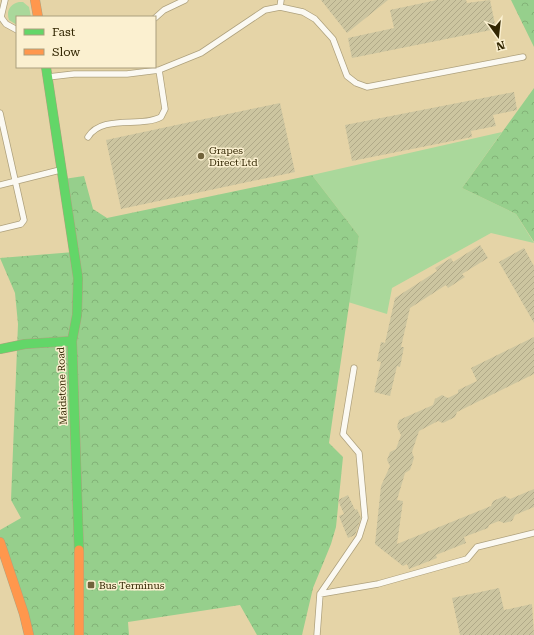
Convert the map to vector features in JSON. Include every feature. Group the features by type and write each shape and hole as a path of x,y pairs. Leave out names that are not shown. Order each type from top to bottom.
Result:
{"main road":[{"path":"35,0 38,16"},
{"name":"Maidstone Road","path":"46,68 78,278 78,315 72,341 79,522 79,635"},
{"path":"0,349 25,344 72,341"},
{"path":"0,542 24,614 29,635"}],"lane":[{"path":"156,17 164,10 185,0"},
{"path":"280,7 281,0"},
{"path":"5,1 0,17 6,24 16,29"},
{"path":"48,77 74,74 127,74 159,70 201,53 265,10 280,7 303,12 315,19 333,39 347,76 356,83 367,87 523,57"},
{"path":"127,74 128,68"},
{"path":"88,137 96,129 107,125 125,122 144,122 161,117 165,109 159,70"},
{"path":"0,113 24,220 21,224 0,229"},
{"path":"0,185 62,169"},
{"path":"317,635 320,594 359,537 365,518 359,453 343,434 354,368"},
{"path":"320,594 378,584 460,561 467,559 477,547 534,533"}],"green space":[{"path":"511,0 534,0 534,47"},
{"path":"23,2 29,7 31,16 16,16 16,24 9,20 8,11 13,4"},
{"path":"534,88 534,242 516,214 462,188"},
{"path":"502,132 462,188 516,214 534,243 491,233 392,288 387,314 348,302 359,236 312,175"},
{"path":"312,175 359,236 329,443 343,457 336,527 331,544 313,588 302,635 257,635 240,605 128,622 129,635 29,635 0,542 0,530 21,518 11,500 18,324 15,293 0,258 74,252 64,179 84,176 93,209 107,218"}],"building":[{"path":"321,0 388,0 347,33"},
{"path":"437,0 466,0 467,3 490,0 496,29 352,58 348,38 394,28 390,10"},
{"path":"514,92 517,110 493,115 496,126 471,131 472,137 352,161 345,125"},
{"name":"Grapes Direct Ltd","path":"280,103 295,172 121,209 106,140"},
{"path":"480,245 488,258 462,274 465,277 448,288 446,285 410,308 401,347 404,347 400,367 397,366 390,396 374,392 381,362 377,361 381,342 385,343 395,298 437,271 435,268 451,258 453,262"},
{"path":"524,248 534,266 534,323 499,262"},
{"path":"534,337 534,374 457,412 455,417 443,423 438,421 419,431 412,452 414,458 410,470 405,473 397,500 403,501 397,544 491,506 493,501 505,496 510,499 534,489 534,507 515,515 512,521 504,523 499,521 489,525 488,528 464,537 466,543 436,555 437,558 409,569 407,564 403,566 375,544 381,486 390,466 387,460 390,452 396,449 401,435 397,427 399,420 433,405 435,399 442,395 448,398 458,393 458,390 477,381 471,368"},
{"path":"348,495 355,510 357,509 361,518 355,535 348,538 339,516 344,514 338,500"},
{"path":"499,588 504,610 532,604 534,635 460,635 452,598"}],"traffic: fast":[{"path":"46,68 78,278 77,315 72,341 79,550"},
{"path":"0,349 25,344 72,341"}],"traffic: slow":[{"path":"35,0 38,16"},
{"path":"0,542 24,614 29,635"},
{"path":"79,550 79,635"}],"place":[{"name":"Grapes Direct Ltd","path":"201,156"},
{"name":"Bus Terminus","path":"91,585"}]}
